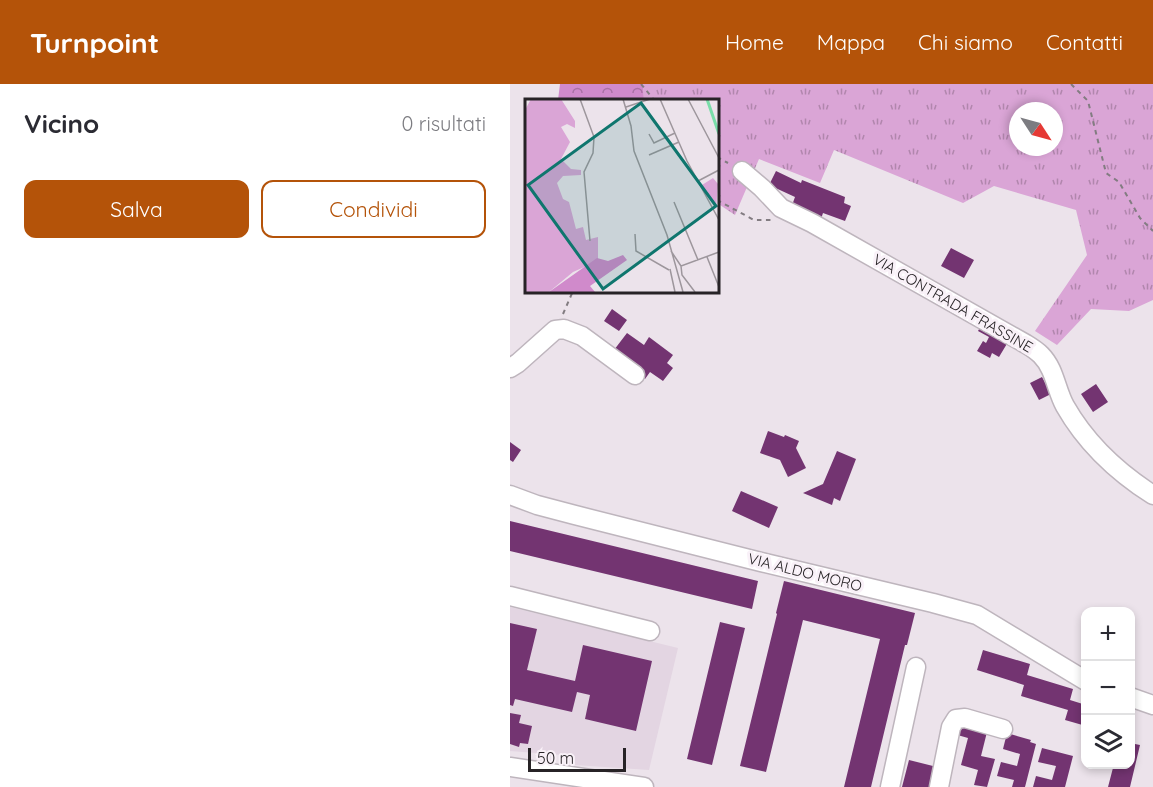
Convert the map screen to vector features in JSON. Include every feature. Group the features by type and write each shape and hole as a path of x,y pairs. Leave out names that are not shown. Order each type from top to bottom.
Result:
{"street":[{"name":"VIA CONTRADA FRASSINE","path":"742,171 781,208 821,228 1041,354 1051,369 1064,404 1092,445 1124,476 1153,495"},
{"path":"510,368 555,330 564,329 582,336 635,375"},
{"name":"VIA ALDO MORO","path":"510,495 575,515 977,615 1081,678"},
{"path":"510,596 650,631"},
{"path":"890,787 916,667"},
{"path":"1135,698 1153,705"},
{"path":"939,787 951,727 956,719 965,718 1003,729"},
{"path":"510,767 644,787"}],"path":[{"path":"641,84 653,99"},
{"path":"1071,84 1088,102 1106,173 1119,182 1140,218 1153,231"},
{"path":"718,201 754,220 778,220 793,213"},
{"path":"555,330 573,292"}],"shaded area":[{"path":"510,607 678,648 649,770 575,765 575,756 510,751"}],"green space":[{"path":"560,84 643,84 644,99 558,99"},
{"path":"643,84 1153,84 1153,300 1129,311 1091,309 1057,345 1035,331 1087,255 1076,210 994,186 963,203 834,150 820,183 759,159 735,215 718,204 718,99 644,99"}],"building":[{"path":"776,171 801,183 802,180 845,197 844,203 851,206 845,221 823,213 821,219 791,208 795,197 769,185"},
{"path":"951,248 974,260 964,278 941,266"},
{"path":"612,309 627,320 619,331 604,321"},
{"path":"983,322 1011,337 999,357 992,353 990,358 977,351 983,341 986,343 989,337 978,331"},
{"path":"627,333 644,345 649,337 673,355 667,363 673,368 663,381 650,372 645,379 618,358 614,350"},
{"path":"1042,377 1051,394 1039,400 1030,383"},
{"path":"1096,384 1108,402 1093,412 1081,394"},
{"path":"768,431 799,441 796,448 806,468 788,477 780,460 760,453"},
{"path":"510,442 521,450 513,462 510,460"},
{"path":"837,451 856,459 840,501 834,498 832,505 803,493 823,484"},
{"path":"741,491 778,507 769,528 732,511"},
{"path":"510,521 758,581 752,609 510,551"},
{"path":"784,581 915,613 907,645 905,645 871,787 844,787 880,639 803,620 766,772 740,766"},
{"path":"720,622 745,628 712,765 687,759"},
{"path":"510,623 537,629 527,670 575,681 583,645 652,661 636,731 585,719 590,695 577,692 572,712 515,699 513,706 510,705"},
{"path":"983,650 1030,664 1027,675 1073,689 1070,700 1081,703 1081,725 1065,720 1068,710 1021,696 1024,685 977,670"},
{"path":"510,713 521,715 519,723 532,726 528,744 520,743 519,747 510,744"},
{"path":"957,720 988,728 981,756 995,759 987,787 974,785 978,770 961,765 968,738 954,734"},
{"path":"1007,733 1031,740 1030,742 1036,744 1025,787 1012,787 1014,780 997,776 1001,762 1017,766 1020,754 1003,749"},
{"path":"1135,744 1140,745 1135,766"},
{"path":"1042,748 1073,756 1065,787 1033,787 1036,776 1052,780 1056,766 1038,762"},
{"path":"909,760 937,767 933,787 902,787"},
{"path":"1113,769 1134,769 1130,787 1108,787"}]}
